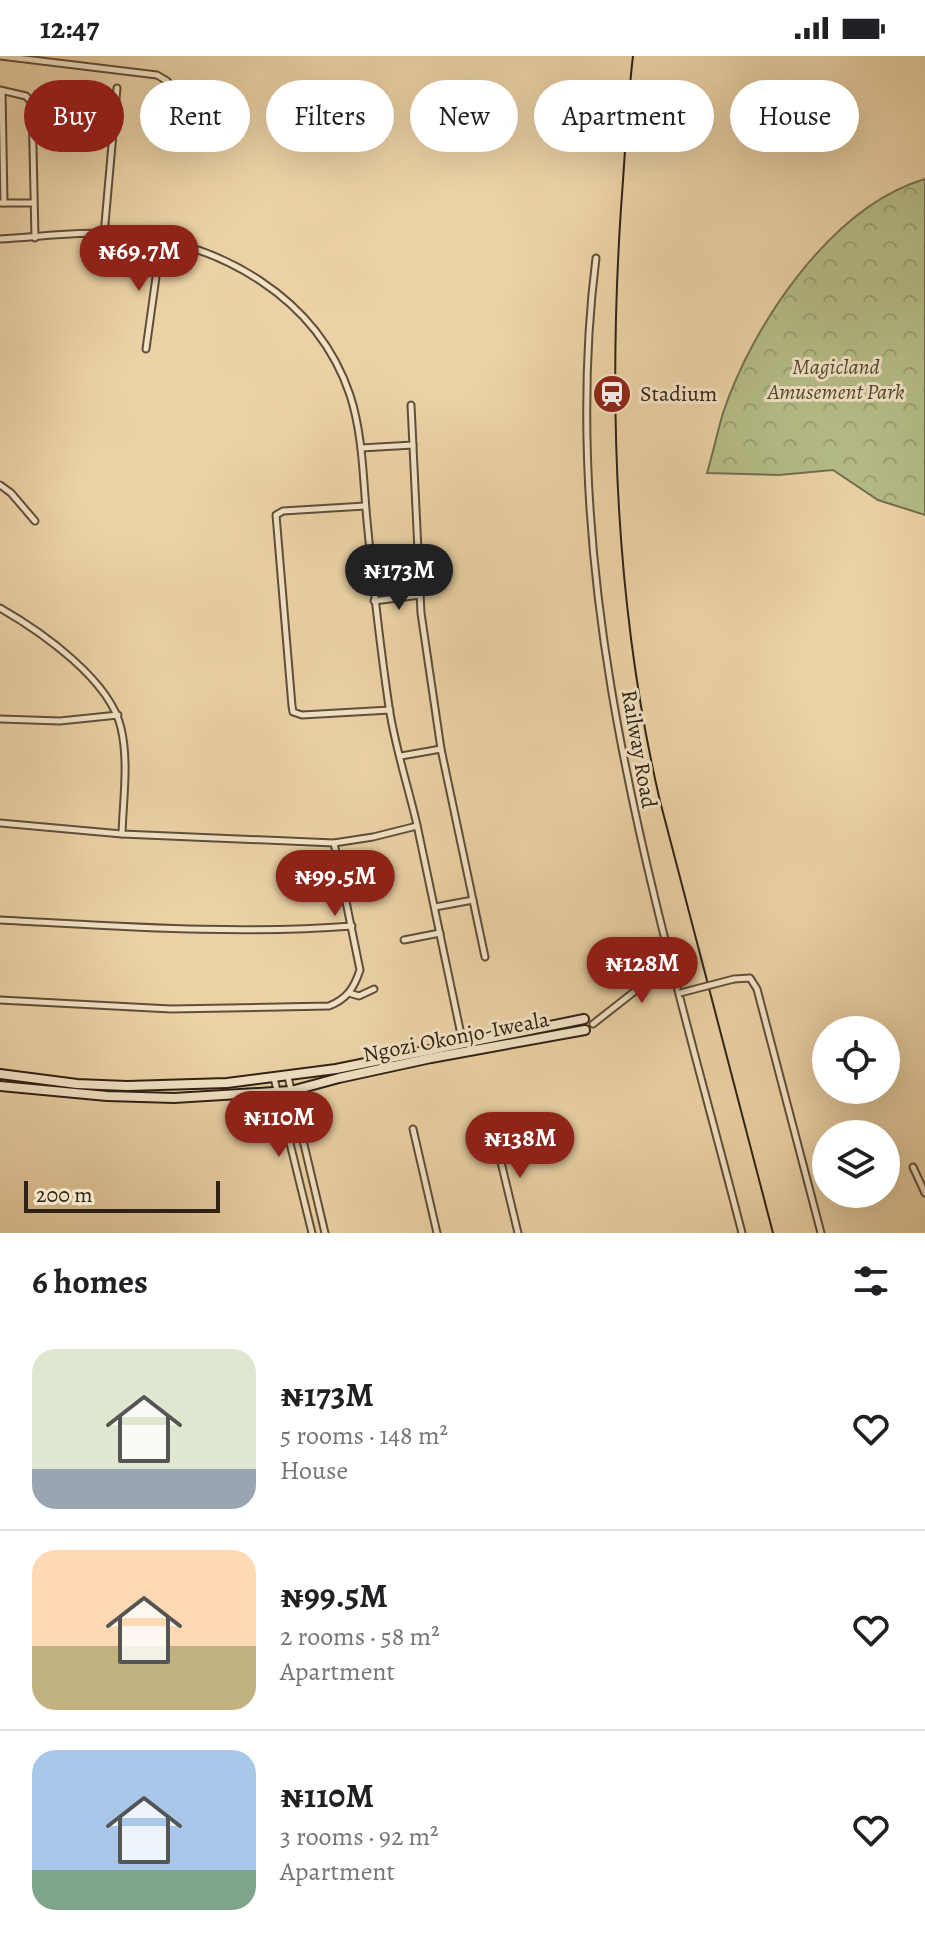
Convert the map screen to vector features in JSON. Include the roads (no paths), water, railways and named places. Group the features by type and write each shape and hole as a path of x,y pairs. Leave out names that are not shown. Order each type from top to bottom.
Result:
{"street":[{"path":"0,56 157,75 165,80"},
{"path":"33,203 2,203 1,90 26,96 32,103 35,238"},
{"path":"104,235 111,152"},
{"path":"0,239 119,234 161,241 218,257 251,273 287,299 332,357 350,395 361,448 374,601 390,710 465,1053"},
{"path":"146,349 161,241"},
{"name":"Railway Road","path":"596,258 587,354 591,534 617,724 637,829 742,1233"},
{"path":"411,405 420,595 441,749 485,957"},
{"path":"361,448 413,445"},
{"path":"0,485 35,521"},
{"path":"365,506 283,511 276,515 292,706 293,712 302,715 390,710"},
{"path":"374,601 420,595"},
{"path":"0,608 91,676 101,686 118,715 125,766 122,834"},
{"path":"0,719 60,721 118,715"},
{"path":"401,756 441,749"},
{"path":"0,823 122,834 334,843 417,826"},
{"path":"0,1000 171,1009 329,1006 354,988 360,970 334,843"},
{"path":"435,907 473,900"},
{"path":"0,920 206,931 352,926"},
{"path":"404,940 440,933"},
{"path":"585,1030 672,962"},
{"path":"680,993 750,978 757,989 821,1233"},
{"path":"349,993 359,996 374,989"},
{"path":"584,1019 589,1019 593,1024"},
{"name":"Ngozi Okonjo-Iweala","path":"0,1074 77,1084 127,1086 227,1083 288,1077 584,1019"},
{"name":"Ngozi Okonjo-Iweala","path":"0,1086 107,1096 174,1098 291,1091 339,1078 585,1030"},
{"path":"288,1077 325,1233"},
{"path":"274,1078 312,1233"},
{"path":"413,1129 437,1233"},
{"path":"494,1133 518,1233"},
{"path":"913,1167 925,1193"}],"tram line":[{"path":"633,56 621,208 615,357 624,581 633,655 660,801 773,1233"}],"place":[{"name":"Stadium","path":"612,394"}],"park label":[{"name":"Magicland Amusement Park","path":"836,380"}]}
